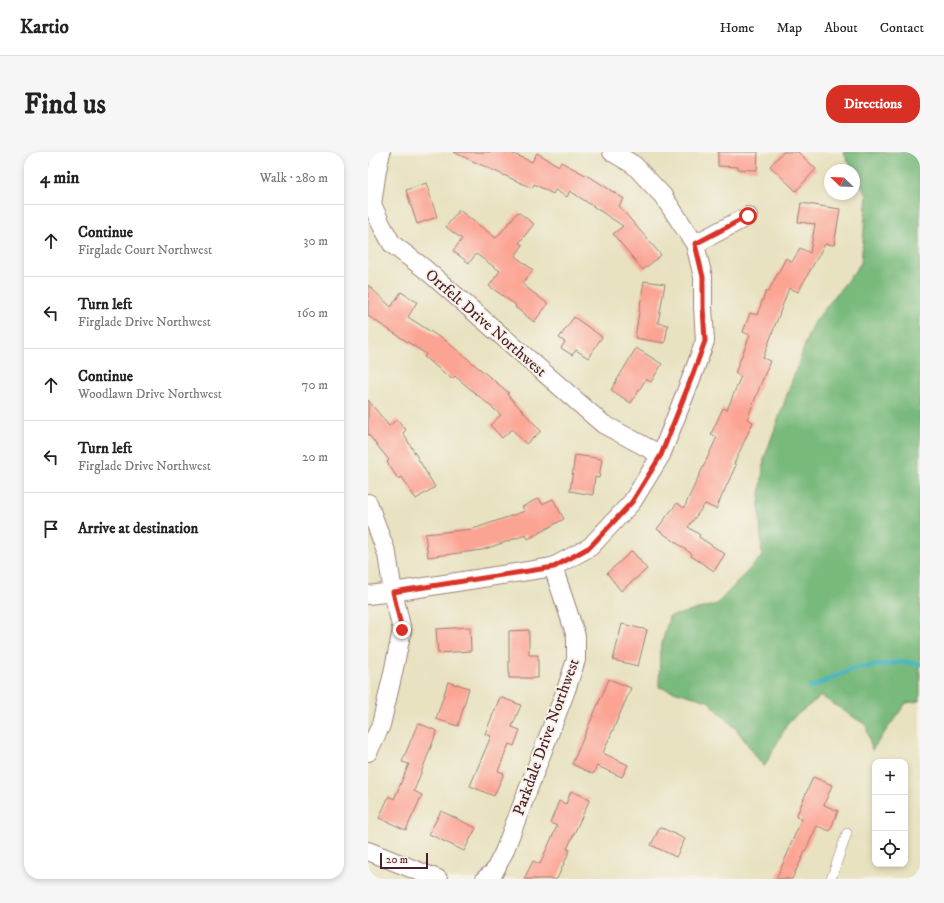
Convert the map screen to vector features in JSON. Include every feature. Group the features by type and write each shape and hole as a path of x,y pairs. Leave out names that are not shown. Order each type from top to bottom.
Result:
{"street":[{"name":"Orrfelt Drive Northwest","path":"381,152 372,204 392,244 425,269 603,424 661,455"},
{"path":"368,595 554,567 590,547 632,502 661,455 705,341 703,277 695,244 663,196 634,165 612,152"},
{"path":"695,244 748,216"},
{"path":"368,503 387,554 393,592 402,630 381,725 368,752"},
{"name":"Parkdale Drive Northwest","path":"486,879 494,872 504,852 576,660 576,636 554,567"},
{"path":"368,851 438,879"}],"lane":[{"path":"831,879 847,833"}],"green space":[{"path":"843,152 920,152 920,701 906,703 872,750 866,725 821,696 789,721 764,767 737,730 708,701 659,687 660,651 669,617 717,604 762,556 759,504 764,459 812,325 861,263 867,195 860,183 860,164 850,164"}],"building":[{"path":"453,152 509,152 532,162 537,153 559,166 561,162 595,180 624,199 619,206 661,255 643,270 613,234 623,226 570,191 567,197 555,190 553,194 534,184 532,188"},
{"path":"718,152 758,152 757,170 718,166"},
{"path":"783,152 798,152 816,169 796,191 770,166"},
{"path":"426,183 437,217 417,224 406,190"},
{"path":"801,203 840,209 834,245 825,244 798,292 789,288 763,358 770,361 747,419 753,422 734,464 736,465 716,509 705,504 688,527 700,535 699,537 725,554 714,571 691,556 692,554 657,529 677,503 684,508 717,437 711,434 723,408 727,410 741,376 735,373 750,335 743,332 750,313 757,315 766,291 768,292 786,258 792,262 800,248 810,253 815,224 798,222"},
{"path":"459,210 496,238 518,212 534,224 519,243 523,245 515,256 533,270 522,284 548,304 534,322 515,307 516,305 489,286 500,271 476,254 469,263 453,251 462,239 446,227"},
{"path":"644,281 665,284 658,323 668,325 665,343 635,338"},
{"path":"368,285 391,307 401,292 417,302 408,317 439,337 440,336 509,393 507,394 541,431 526,444 512,429 502,438 490,425 501,415 455,376 452,379 424,357 426,354 368,316"},
{"path":"574,317 602,337 588,358 576,350 572,355 561,348 565,342 559,338"},
{"path":"636,348 662,364 651,382 646,379 631,403 611,390"},
{"path":"368,400 389,426 397,419 406,430 403,433 435,487 416,499 402,477 398,479 387,462 389,460 368,434"},
{"path":"575,455 602,459 599,478 595,477 593,495 570,491"},
{"path":"539,498 542,504 553,499 564,519 528,539 526,535 482,550 428,557 425,534 473,529 525,511 522,507"},
{"path":"632,551 647,569 621,591 607,573"},
{"path":"622,624 647,630 638,666 613,660"},
{"path":"470,627 471,651 438,653 436,629"},
{"path":"529,630 529,655 538,655 538,678 509,678 509,631"},
{"path":"609,679 631,688 603,753 628,765 622,777 597,766 593,774 572,764"},
{"path":"448,682 469,688 458,726 436,719"},
{"path":"500,697 521,705 512,727 520,730 514,746 509,744 498,771 504,773 494,796 470,786 491,736 485,734"},
{"path":"418,723 437,731 414,791 422,795 406,830 379,818 389,796 394,799 409,764 402,762"},
{"path":"813,777 832,785 824,805 838,811 830,831 817,826 792,879 776,879 802,819 796,817"},
{"path":"571,791 590,799 567,849 570,850 557,879 524,879 533,861 540,864 557,826 550,823 559,801 566,804"},
{"path":"441,811 476,828 464,851 429,834"},
{"path":"660,827 685,839 676,857 651,845"}],"waterway":[{"path":"810,688 854,668 904,662 920,664"}],"route":[{"path":"402,630 393,592 554,567 590,547 632,502 661,455 705,341 703,277 695,244 748,216"}]}
